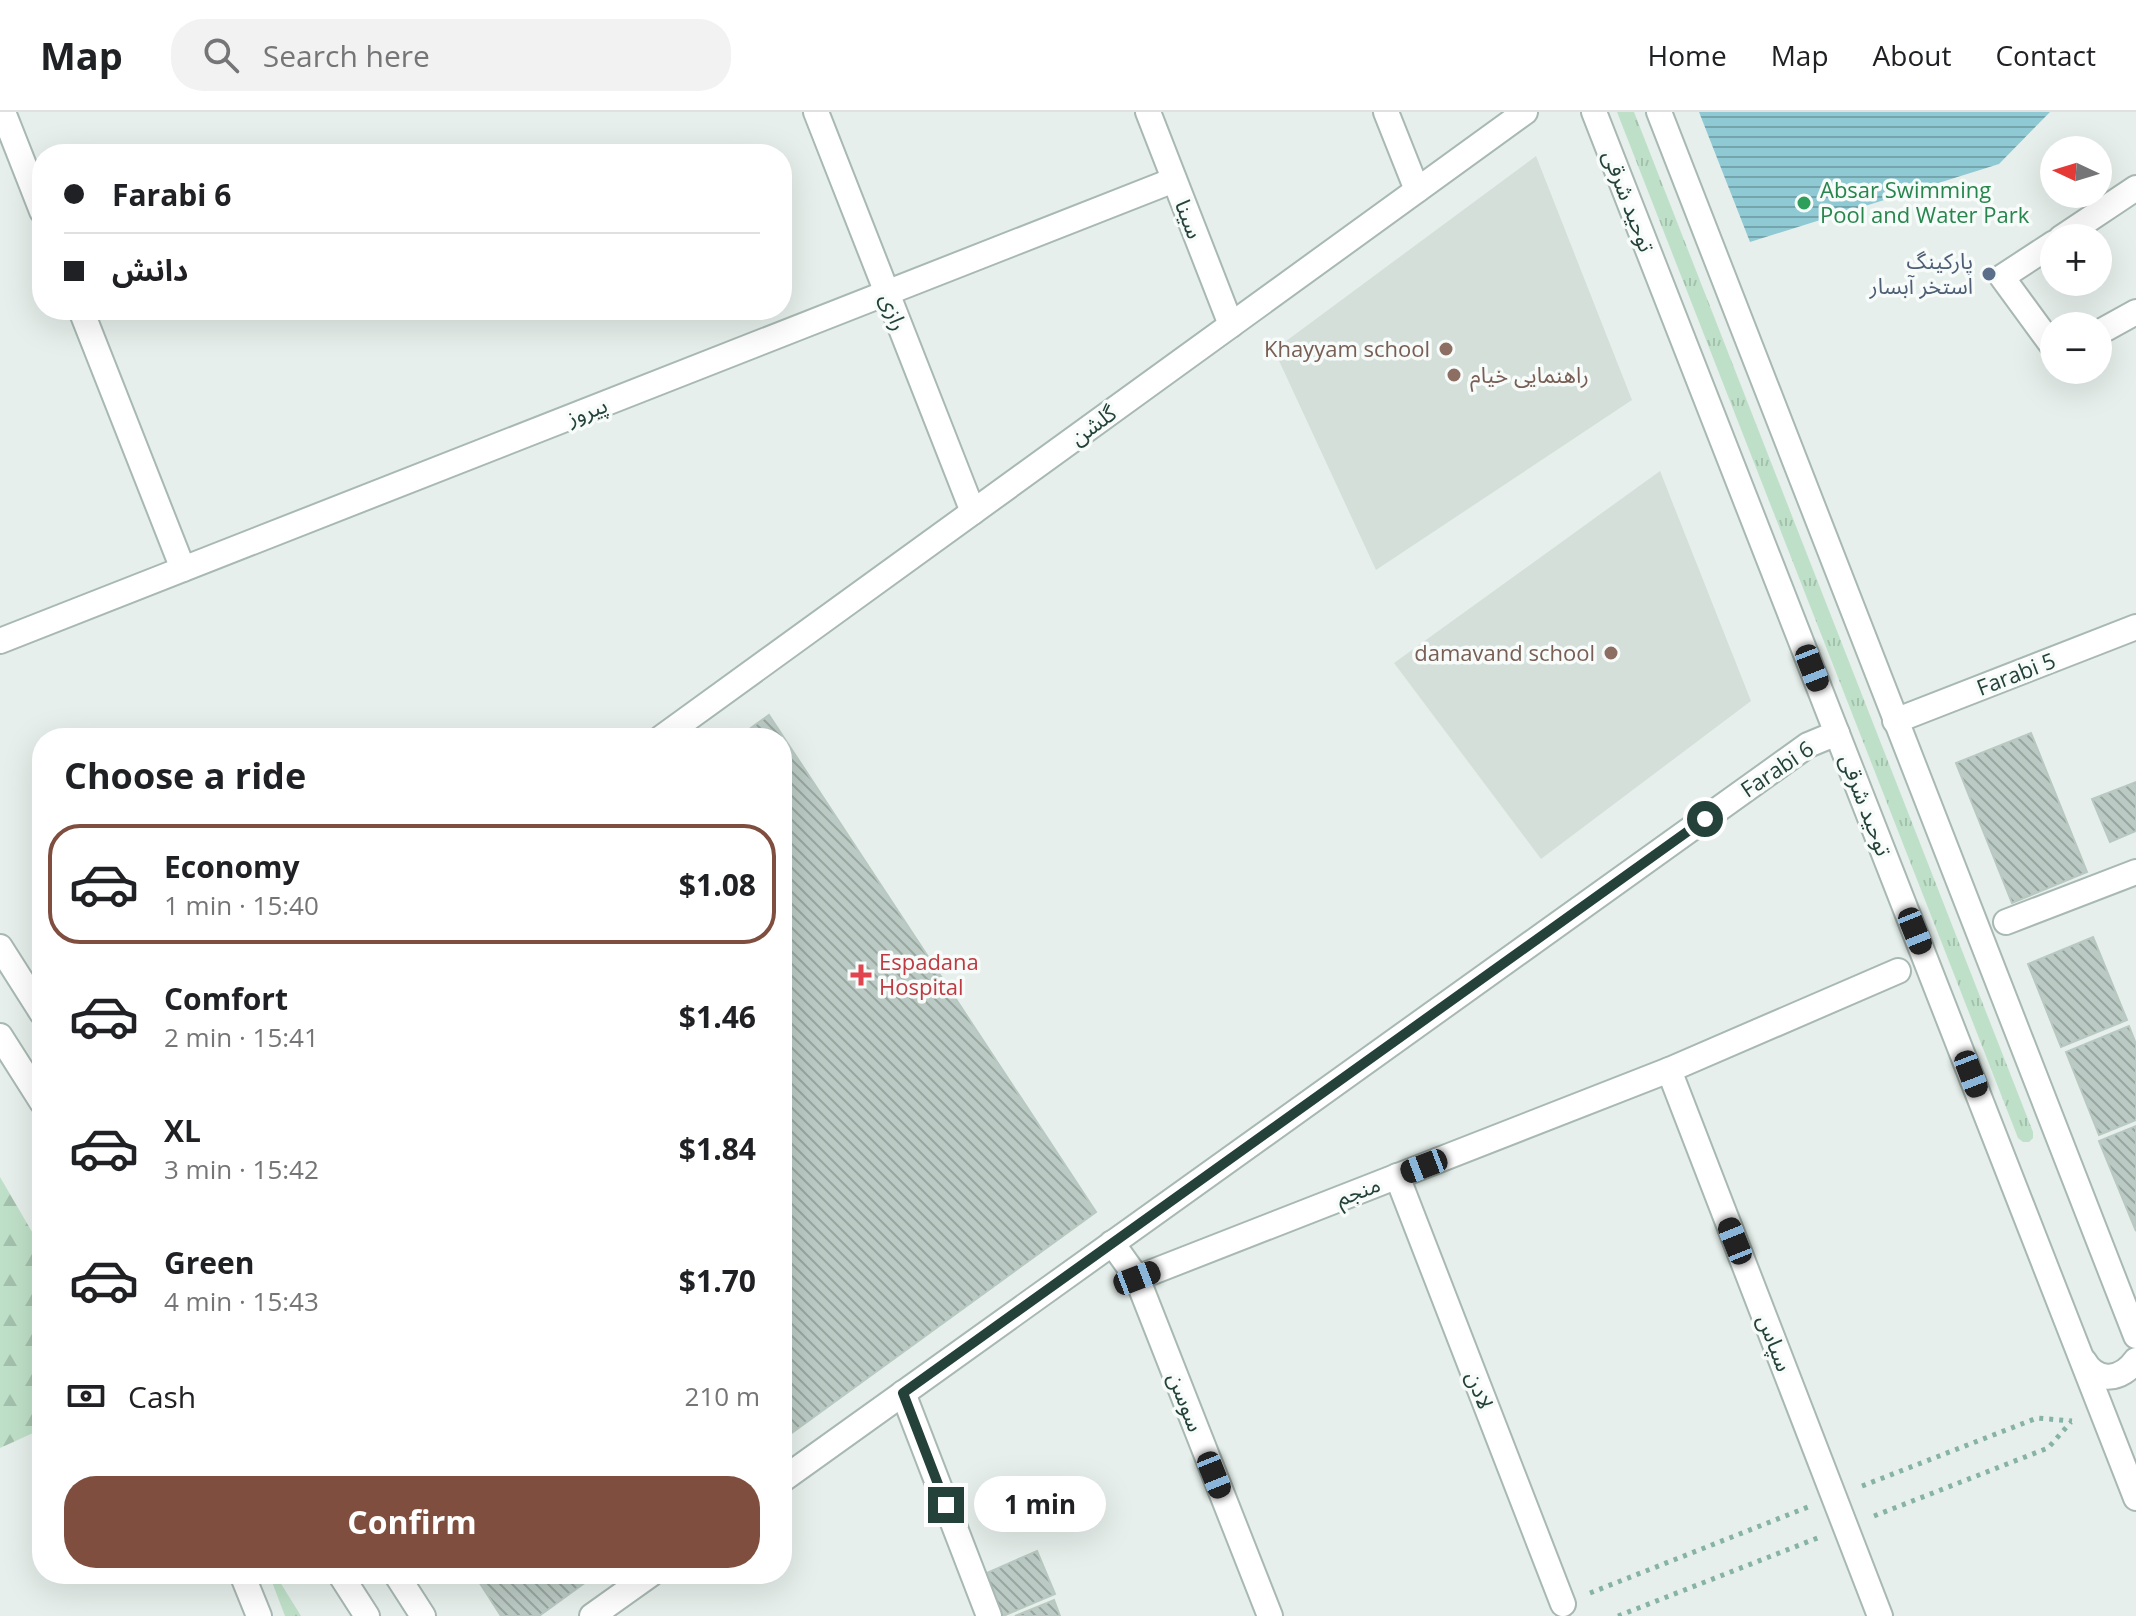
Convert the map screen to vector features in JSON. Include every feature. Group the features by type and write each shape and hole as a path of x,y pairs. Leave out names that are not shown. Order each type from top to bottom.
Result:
{"street":[{"path":"3,112 32,186"},
{"name":"رازی","path":"816,112 973,512"},
{"name":"سینا","path":"1148,112 1231,325"},
{"path":"1386,112 1417,190"},
{"name":"گلشن","path":"675,728 1525,112"},
{"name":"توحید شرقی","path":"1594,112 2132,1488"},
{"path":"1659,112 2136,1336"},
{"name":"پیروز","path":"0,641 1174,180"},
{"path":"2082,224 2136,188"},
{"path":"2040,252 2002,277 2040,329"},
{"path":"2112,325 2136,312"},
{"path":"85,320 183,569"},
{"name":"Farabi 5","path":"1895,721 2136,627"},
{"name":"Farabi 6","path":"792,1473 1808,745 1837,733"},
{"path":"2006,922 2136,872"},
{"path":"0,947 32,997"},
{"name":"منجم","path":"1137,1278 1669,1070 1898,971"},
{"path":"0,1036 32,1086"},
{"name":"سپاس","path":"1669,1070 1880,1616"},
{"name":"لادن","path":"1397,1176 1563,1604"},
{"name":"سوسن","path":"1112,1243 1137,1278 1270,1616"},
{"path":"2082,1359 2088,1369 2109,1378 2130,1370 2136,1360"},
{"path":"903,1393 989,1616"},
{"path":"2132,1488 2127,1467 2129,1456 2136,1446"},
{"path":"246,1584 259,1616"},
{"path":"346,1584 367,1616"},
{"path":"402,1584 423,1616"},
{"path":"606,1612 639,1584"}],"path":[{"path":"1563,1604 2037,1418 2072,1421"}],"shaded area":[{"name":"راهنمایی خیام","path":"1536,156 1632,400 1376,570 1274,350"},
{"path":"1660,471 1751,701 1541,859 1394,663"}],"green space":[{"path":"1617,112 1634,112 2033,1132 2029,1142 2018,1138"},
{"path":"0,1177 32,1232 32,1434 0,1448"},
{"path":"273,1584 281,1584 301,1616 285,1616"}],"water":[{"name":"Absar Swimming Pool and Water Park","path":"1699,112 2050,112 1999,164 1750,242"}],"building":[{"name":"Espadana Hospital","path":"769,715 778,728 751,728"},
{"path":"2031,733 2087,872 2012,903 1956,763"},
{"name":"Espadana Hospital","path":"792,750 1096,1212 792,1433"},
{"path":"2136,782 2136,831 2110,842 2092,799"},
{"path":"2093,937 2127,1020 2061,1047 2028,964"},
{"path":"2129,1026 2136,1044 2136,1120 2099,1135 2066,1052"},
{"path":"2136,1126 2136,1231 2099,1141"},
{"path":"1037,1551 1055,1594 1003,1616 996,1616 980,1576"},
{"path":"480,1584 583,1584 539,1616 501,1616"},
{"path":"1054,1600 1060,1616 1015,1616"}],"place":[{"name":"Absar Swimming Pool and Water Park","path":"1804,203"},
{"name":"پارکینگ استخر آبسار","path":"1989,274"},
{"name":"Khayyam school","path":"1446,349"},
{"name":"راهنمایی خیام","path":"1454,375"},
{"name":"damavand school","path":"1611,653"},
{"name":"Espadana Hospital","path":"861,975"}],"route":[{"path":"946,1505 903,1393 1705,819"}]}
